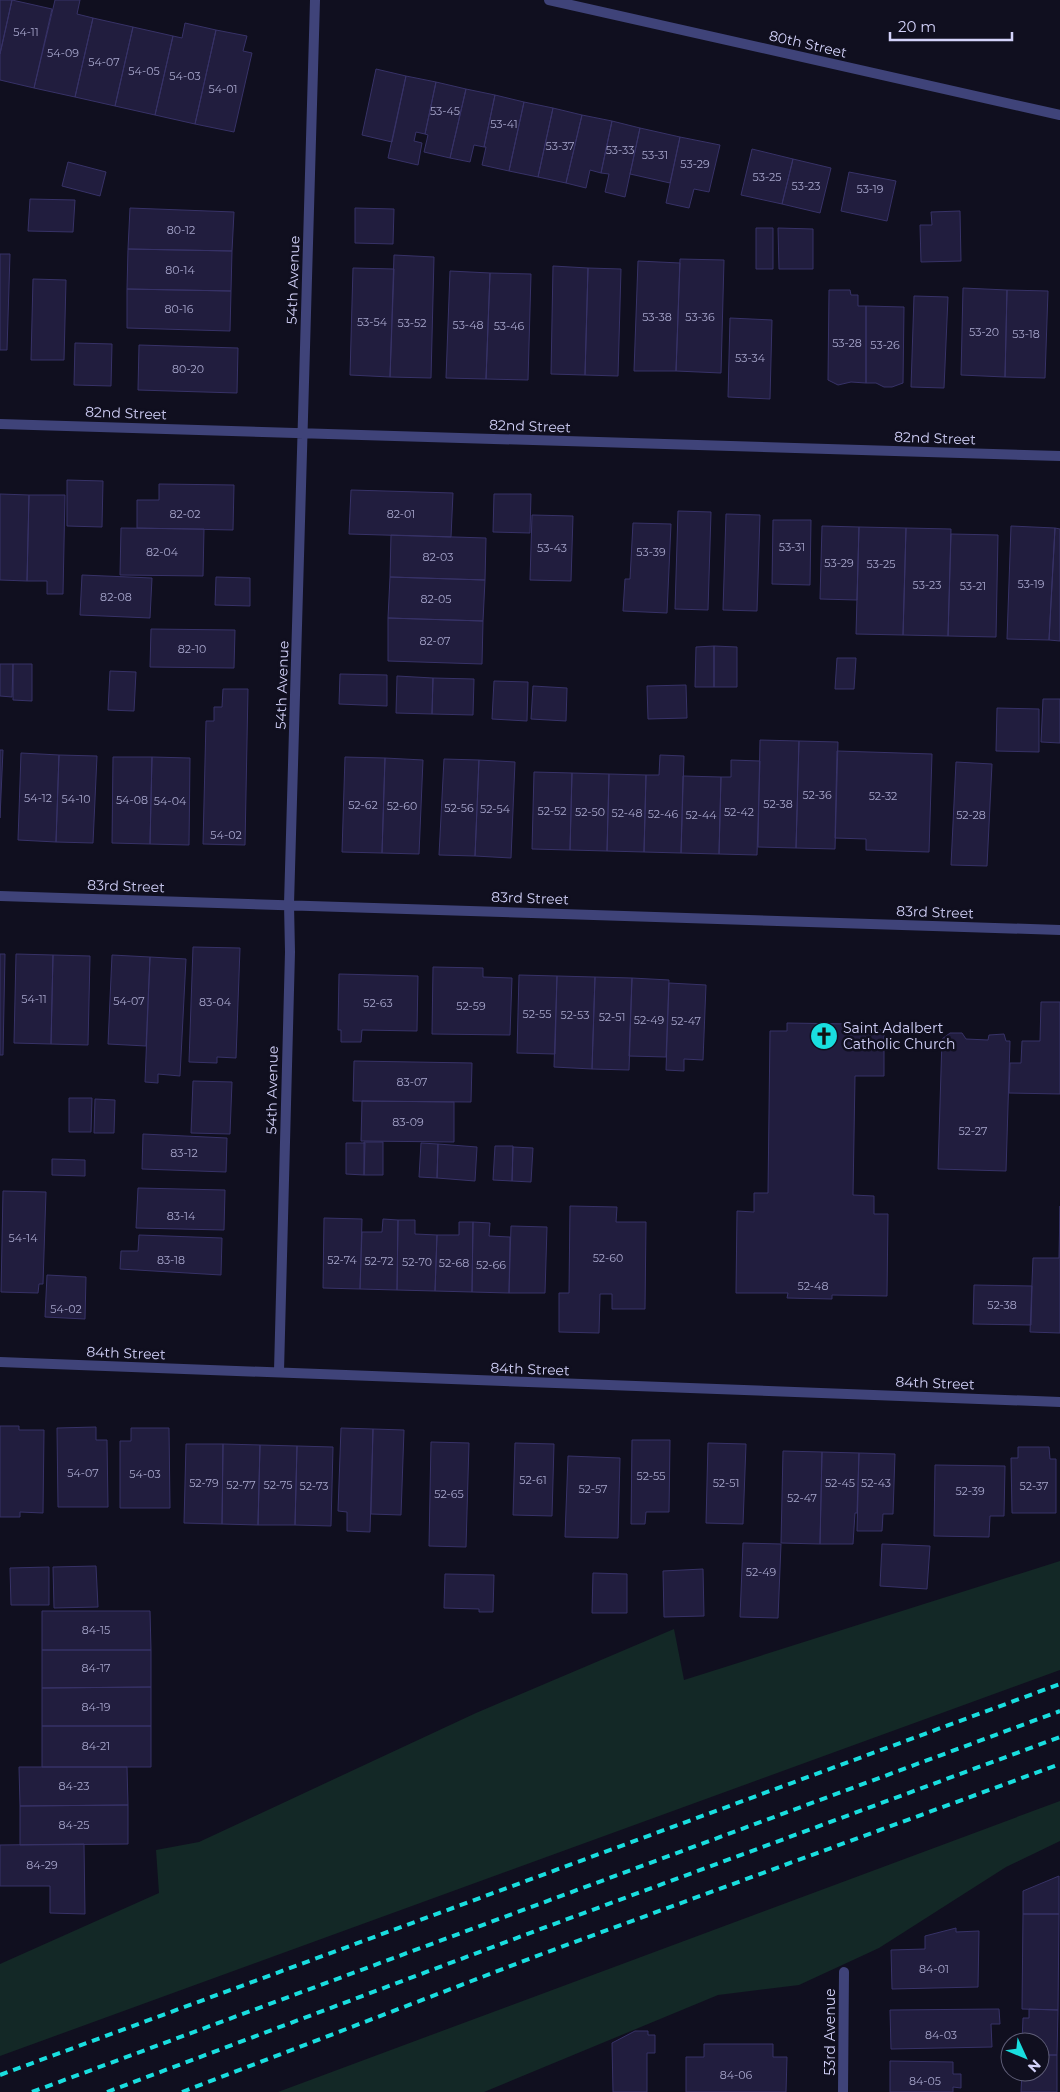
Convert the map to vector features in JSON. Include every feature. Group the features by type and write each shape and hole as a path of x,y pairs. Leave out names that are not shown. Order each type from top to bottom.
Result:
{"street":[{"name":"54th Avenue","path":"278,1371 290,952 289,904 315,0"},
{"name":"80th Street","path":"550,0 1060,115"},
{"name":"82nd Street","path":"0,424 1060,456"},
{"name":"83rd Street","path":"0,896 1060,930"},
{"name":"84th Street","path":"0,1362 1060,1402"},
{"name":"53rd Avenue","path":"844,1972 844,2092"}],"green space":[{"path":"1060,1561 1060,1670 0,2056 0,1964 159,1893 156,1850 199,1842 476,1713 674,1629 684,1680"},
{"path":"1060,1801 1060,1841 1006,1867 879,1948 799,1985 718,1995 484,2092 278,2092"}],"building":[{"path":"0,0 12,0 0,54"},
{"path":"12,0 52,9 34,88 0,80 0,54"},
{"path":"55,0 80,0 77,14 93,18 75,97 34,88"},
{"path":"93,18 133,27 115,106 75,97"},
{"path":"185,23 216,30 195,124 155,115 173,36 182,38"},
{"path":"133,27 173,36 155,115 115,106"},
{"path":"216,30 247,36 243,51 252,53 234,132 195,124"},
{"path":"376,69 406,76 392,142 362,135"},
{"path":"406,76 436,82 425,134 416,132 414,141 422,143 418,165 388,158"},
{"path":"436,82 466,89 450,158 424,152 428,135 425,134"},
{"path":"466,89 495,95 484,147 474,145 470,162 450,158"},
{"path":"495,95 524,102 509,171 482,165"},
{"path":"524,102 553,108 538,177 509,171"},
{"path":"553,108 582,115 566,183 538,177"},
{"path":"582,115 612,121 601,173 590,170 586,188 566,183"},
{"path":"612,121 640,128 625,197 605,192 609,174 601,173"},
{"path":"640,128 680,137 670,183 630,174"},
{"path":"680,137 720,145 709,192 694,189 689,208 666,203"},
{"path":"752,149 793,159 782,204 741,195"},
{"path":"793,159 831,168 820,213 782,204"},
{"path":"68,162 106,172 100,196 62,186"},
{"path":"849,172 896,181 887,221 841,211"},
{"path":"30,199 75,200 73,232 28,231"},
{"path":"130,208 234,212 232,251 128,249"},
{"path":"355,208 394,209 393,244 355,243"},
{"path":"960,211 961,261 921,262 920,225 932,225 931,212"},
{"path":"756,228 773,228 773,269 756,269"},
{"path":"778,228 813,229 813,269 779,269"},
{"path":"128,249 232,251 231,291 127,289"},
{"path":"0,254 10,254 7,350 0,350"},
{"path":"394,255 434,257 431,378 390,377"},
{"path":"680,259 724,260 721,373 676,371"},
{"path":"638,261 680,263 676,371 634,371"},
{"path":"553,266 588,268 585,375 551,374"},
{"path":"353,268 394,269 390,377 350,375"},
{"path":"588,268 621,269 618,376 585,375"},
{"path":"450,271 490,273 486,379 446,378"},
{"path":"490,273 531,274 528,380 486,379"},
{"path":"33,279 66,280 64,360 31,360"},
{"path":"963,288 1007,290 1005,377 961,375"},
{"path":"127,289 231,291 230,331 127,328"},
{"path":"829,290 850,290 851,295 858,295 858,306 866,306 866,383 851,382 838,385 828,380"},
{"path":"1007,290 1048,291 1045,378 1005,377"},
{"path":"914,296 948,297 944,388 911,387"},
{"path":"866,306 904,307 903,383 892,387 884,387 876,383 866,383"},
{"path":"730,318 772,320 770,399 728,397"},
{"path":"75,343 112,344 111,386 74,385"},
{"path":"139,345 238,348 237,393 138,390"},
{"path":"67,480 103,481 102,527 67,526"},
{"path":"159,484 234,485 233,530 137,528 137,500 159,500"},
{"path":"351,490 453,493 451,537 349,534"},
{"path":"0,494 29,495 27,581 0,580"},
{"path":"494,494 531,494 530,533 493,532"},
{"path":"29,495 65,495 63,594 47,594 47,581 27,581"},
{"path":"678,511 711,512 708,610 675,609"},
{"path":"726,514 760,515 757,611 723,610"},
{"path":"532,515 573,516 571,581 530,580"},
{"path":"773,520 811,520 810,585 772,584"},
{"path":"633,523 671,524 667,613 623,611 625,579 630,579"},
{"path":"822,526 859,527 857,600 820,599"},
{"path":"1011,526 1055,528 1049,640 1007,639"},
{"path":"859,527 906,528 903,635 856,634"},
{"path":"121,528 204,529 203,576 120,575"},
{"path":"906,528 951,529 948,636 903,635"},
{"path":"1055,528 1060,529 1060,641 1049,640"},
{"path":"951,534 998,535 996,637 948,636"},
{"path":"391,535 486,538 485,580 390,577"},
{"path":"82,575 152,578 150,618 80,615"},
{"path":"216,577 250,578 250,606 215,605"},
{"path":"390,577 485,580 483,621 388,618"},
{"path":"388,618 483,621 482,664 388,661"},
{"path":"151,629 235,630 234,668 150,667"},
{"path":"714,646 737,647 737,687 714,687"},
{"path":"714,646 714,687 695,687 696,647"},
{"path":"837,658 856,658 854,689 835,689"},
{"path":"0,664 13,664 12,697 0,696"},
{"path":"13,664 32,664 32,701 13,700"},
{"path":"110,671 136,672 134,711 108,710"},
{"path":"340,674 387,675 387,706 339,704"},
{"path":"397,676 433,678 432,714 396,713"},
{"path":"433,678 474,679 473,715 432,714"},
{"path":"494,681 528,682 527,721 492,719"},
{"path":"686,685 687,718 648,719 647,686"},
{"path":"533,686 567,688 566,721 531,719"},
{"path":"223,689 248,689 245,845 203,844 206,721 214,721 214,707 222,707"},
{"path":"1043,699 1060,699 1060,743 1041,742"},
{"path":"997,708 1039,709 1039,752 996,751"},
{"path":"760,740 799,741 796,848 758,847"},
{"path":"799,741 838,742 835,849 796,848"},
{"path":"0,750 3,750 0,818"},
{"path":"837,751 932,754 929,852 866,850 866,839 835,838"},
{"path":"21,753 59,755 56,842 18,840"},
{"path":"59,755 97,756 93,843 56,842"},
{"path":"660,755 684,756 681,853 644,852 646,775 659,775"},
{"path":"113,757 152,757 150,844 112,843"},
{"path":"152,757 190,758 189,845 150,844"},
{"path":"345,757 385,758 382,853 342,852"},
{"path":"385,758 423,760 419,854 382,853"},
{"path":"444,759 479,760 475,856 439,855"},
{"path":"479,760 515,762 511,858 475,856"},
{"path":"731,760 760,761 757,855 719,854 721,777 731,777"},
{"path":"956,762 992,764 987,866 951,865"},
{"path":"534,772 572,773 570,850 532,849"},
{"path":"572,773 609,774 607,851 570,850"},
{"path":"609,774 646,775 644,852 607,851"},
{"path":"683,776 721,777 719,854 681,853"},
{"path":"193,947 240,948 236,1058 217,1057 217,1063 189,1062"},
{"path":"0,954 5,954 3,1055 0,1055"},
{"path":"16,954 53,955 51,1044 14,1043"},
{"path":"53,955 90,956 88,1045 51,1044"},
{"path":"112,955 150,957 146,1046 108,1044"},
{"path":"150,957 186,959 180,1076 158,1074 158,1083 145,1082"},
{"path":"433,967 483,968 483,977 512,978 510,1035 432,1034"},
{"path":"339,974 418,976 417,1031 362,1030 361,1042 341,1042 341,1030 338,1030"},
{"path":"519,975 557,976 555,1054 517,1053"},
{"path":"557,976 595,977 592,1069 554,1067"},
{"path":"595,977 632,978 629,1070 592,1069"},
{"path":"632,978 669,980 666,1057 629,1056"},
{"path":"669,983 706,985 703,1060 684,1059 684,1071 666,1070"},
{"path":"1041,1002 1060,1002 1060,1094 1009,1093 1010,1063 1021,1063 1022,1041 1040,1041"},
{"path":"787,1023 852,1024 852,1030 884,1030 884,1076 855,1076 853,1195 874,1196 874,1214 888,1214 887,1296 832,1295 832,1299 787,1298 788,1293 736,1293 737,1211 754,1212 754,1193 768,1193 770,1031 787,1031"},
{"path":"950,1033 962,1033 966,1039 988,1040 989,1035 1004,1034 1006,1041 1010,1041 1006,1171 938,1169 942,1039"},
{"path":"354,1061 472,1063 471,1102 353,1101"},
{"path":"193,1081 232,1082 230,1134 191,1133"},
{"path":"69,1098 92,1098 91,1132 69,1132"},
{"path":"95,1099 115,1100 114,1133 94,1133"},
{"path":"362,1101 454,1102 454,1142 361,1141"},
{"path":"143,1134 227,1138 226,1172 142,1169"},
{"path":"364,1142 383,1142 383,1175 364,1175"},
{"path":"346,1143 365,1143 364,1175 346,1174"},
{"path":"421,1143 438,1144 437,1178 419,1177"},
{"path":"438,1144 477,1147 475,1181 437,1178"},
{"path":"495,1146 513,1146 512,1181 493,1180"},
{"path":"513,1147 533,1148 531,1182 512,1181"},
{"path":"52,1159 85,1160 85,1176 52,1175"},
{"path":"138,1188 225,1190 224,1230 136,1228"},
{"path":"3,1191 46,1192 43,1284 39,1284 38,1293 1,1292"},
{"path":"570,1206 617,1207 616,1222 646,1222 645,1309 612,1309 612,1294 600,1294 599,1333 559,1332 559,1293 569,1293"},
{"path":"1060,1206 1060,1333 1030,1332 1033,1258 1059,1258"},
{"path":"324,1218 362,1219 360,1289 323,1288"},
{"path":"383,1219 398,1220 397,1290 360,1289 362,1232 382,1232"},
{"path":"398,1220 415,1220 415,1234 437,1235 435,1291 397,1290"},
{"path":"459,1222 473,1222 472,1292 435,1291 437,1235 459,1235"},
{"path":"473,1222 490,1223 489,1236 510,1237 509,1293 472,1292"},
{"path":"511,1226 547,1227 545,1293 509,1293"},
{"path":"139,1235 222,1238 221,1275 120,1269 121,1251 138,1251"},
{"path":"47,1275 86,1277 85,1319 45,1317"},
{"path":"974,1285 1032,1286 1031,1325 973,1324"},
{"path":"0,1426 19,1426 19,1430 44,1430 43,1513 20,1512 20,1517 0,1517"},
{"path":"96,1427 96,1440 107,1440 108,1507 58,1507 57,1428"},
{"path":"131,1428 169,1428 170,1508 120,1508 120,1441 131,1441"},
{"path":"341,1428 373,1429 370,1532 347,1531 347,1512 338,1511"},
{"path":"373,1429 404,1430 401,1515 371,1514"},
{"path":"632,1440 670,1440 669,1512 646,1512 645,1524 631,1524"},
{"path":"431,1442 469,1443 466,1547 429,1546"},
{"path":"515,1443 554,1444 552,1516 513,1515"},
{"path":"708,1443 746,1444 743,1524 706,1523"},
{"path":"186,1444 223,1444 222,1524 184,1523"},
{"path":"223,1444 260,1445 258,1525 222,1524"},
{"path":"260,1445 297,1446 295,1525 258,1525"},
{"path":"297,1446 333,1447 331,1526 295,1525"},
{"path":"1018,1447 1049,1447 1050,1459 1056,1459 1056,1513 1012,1513 1011,1458 1018,1458"},
{"path":"783,1451 822,1452 820,1544 781,1543"},
{"path":"822,1452 859,1453 857,1513 855,1513 853,1544 820,1544"},
{"path":"859,1453 895,1454 893,1514 883,1514 882,1531 857,1531"},
{"path":"568,1456 620,1458 618,1538 565,1537"},
{"path":"935,1465 1005,1466 1004,1516 990,1516 989,1537 934,1536"},
{"path":"743,1543 781,1544 778,1618 740,1617"},
{"path":"882,1544 930,1546 927,1589 880,1586"},
{"path":"96,1566 98,1607 54,1608 53,1567"},
{"path":"49,1567 49,1605 11,1605 10,1568"},
{"path":"703,1569 704,1616 664,1617 663,1571"},
{"path":"593,1573 627,1574 627,1613 592,1613"},
{"path":"445,1574 494,1575 493,1612 479,1612 479,1609 444,1608"},
{"path":"42,1611 150,1611 151,1650 42,1650"},
{"path":"42,1650 151,1650 151,1687 42,1688"},
{"path":"151,1687 151,1726 42,1726 42,1688"},
{"path":"42,1726 151,1726 151,1767 42,1767"},
{"path":"19,1767 127,1767 128,1805 20,1806"},
{"path":"128,1805 128,1844 20,1845 20,1806"},
{"path":"84,1844 85,1914 50,1913 50,1886 0,1886 0,1845"},
{"path":"1059,1876 1059,1914 1023,1914 1023,1891"},
{"path":"1023,1914 1059,1914 1058,2010 1022,2009"},
{"path":"956,1928 956,1932 979,1931 978,1987 892,1989 891,1950 925,1949 925,1936"},
{"path":"999,2009 1000,2024 991,2024 992,2047 891,2049 890,2010"},
{"path":"1029,2009 1058,2010 1057,2055 1050,2055 1050,2032 1022,2032 1023,2018 1029,2018"},
{"path":"635,2031 648,2031 648,2035 655,2035 655,2053 647,2053 647,2092 613,2092 612,2043"},
{"path":"704,2044 773,2044 773,2057 787,2057 786,2092 686,2092 686,2057 704,2057"},
{"path":"1050,2055 1057,2055 1057,2092 1021,2092 1022,2082 1050,2082"},
{"path":"890,2061 953,2062 953,2074 961,2074 961,2088 953,2087 953,2092 890,2092"}],"railway":[{"path":"0,2075 1060,1684"},
{"path":"32,2092 1060,1711"},
{"path":"107,2092 1060,1737"},
{"path":"182,2092 542,1954 1060,1764"}],"place":[{"name":"Saint Adalbert Catholic Church","path":"824,1036"}]}
